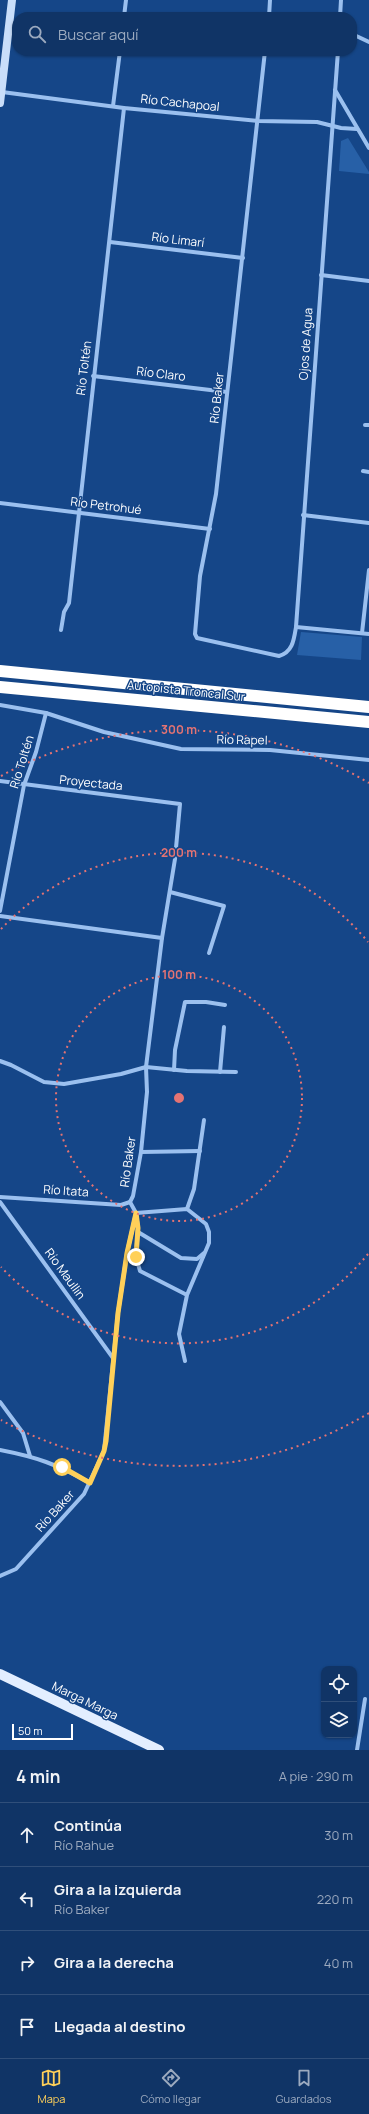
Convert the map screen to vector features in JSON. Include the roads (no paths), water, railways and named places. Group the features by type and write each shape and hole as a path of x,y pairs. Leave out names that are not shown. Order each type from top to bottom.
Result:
{"highway":[{"name":"Autopista Troncal Sur","path":"0,671 369,707"},
{"name":"Autopista Troncal Sur","path":"0,687 369,722"}],"main road":[{"path":"0,103 12,0"},
{"name":"Marga Marga","path":"0,1674 158,1750"}],"street":[{"path":"125,12 126,0"},
{"path":"269,12 270,0"},
{"path":"340,12 341,0"},
{"path":"357,36 369,42"},
{"path":"113,106 119,56"},
{"name":"Río Baker","path":"264,56 216,494 200,576 195,634 197,638 279,656 286,654 291,649 294,639"},
{"name":"Ojos de Agua","path":"294,639 338,56"},
{"path":"335,89 369,148"},
{"name":"Río Cachapoal","path":"1,92 124,108 258,121 317,122 332,126 358,129"},
{"name":"Río Toltén","path":"61,630 64,612 69,603 93,376 110,242 124,108"},
{"name":"Río Limarí","path":"110,242 243,258"},
{"path":"321,276 369,281"},
{"name":"Río Claro","path":"93,376 227,392"},
{"path":"363,472 369,472"},
{"name":"Río Petrohué","path":"0,503 210,529"},
{"path":"303,515 369,523"},
{"path":"362,633 369,570"},
{"path":"296,627 369,634"},
{"name":"Río Rapel","path":"0,705 46,713 104,732 181,749 285,751 369,760"},
{"name":"Río Toltén","path":"0,911 24,785 36,752 46,713"},
{"name":"Proyectada","path":"0,782 180,804"},
{"name":"Río Baker","path":"0,1576 16,1569 84,1494 104,1451 127,1253 136,1213 130,1202 133,1196 141,1152 147,1092 146,1066 162,938 175,859 180,804"},
{"path":"170,892 224,906 209,953"},
{"path":"0,916 162,938"},
{"path":"174,1070 175,1050 185,1002 225,1005"},
{"path":"220,1072 224,1026"},
{"path":"0,1061 44,1082 64,1084 121,1074 146,1066 174,1070 236,1072"},
{"path":"187,1208 194,1189 204,1120"},
{"path":"141,1152 200,1151"},
{"name":"Río Itata","path":"0,1196 121,1205 130,1202"},
{"name":"Río Maullin","path":"0,1202 114,1358"},
{"path":"185,1361 179,1334 186,1295 209,1242 209,1232 206,1224 187,1208 136,1213 138,1232 136,1257 140,1272 186,1295"},
{"path":"138,1232 181,1258 197,1259 204,1253"},
{"path":"0,1402 23,1433 30,1456"},
{"path":"0,1450 30,1456 62,1467 90,1483"},
{"path":"357,1750 365,1699"}]}
